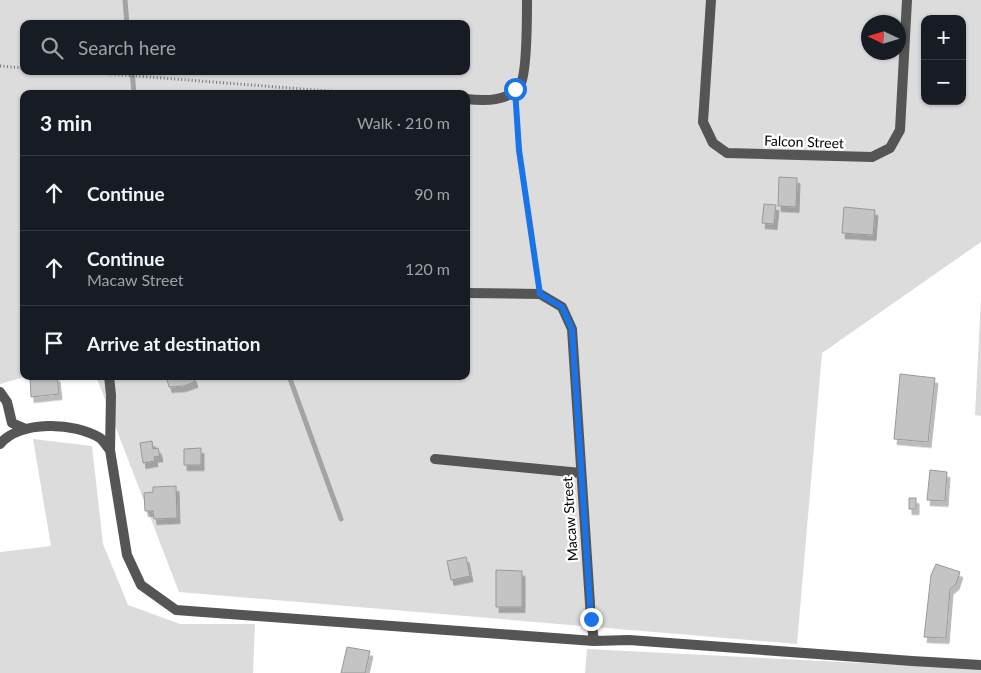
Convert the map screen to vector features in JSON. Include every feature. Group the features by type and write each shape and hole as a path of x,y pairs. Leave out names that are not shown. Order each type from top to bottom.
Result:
{"street":[{"path":"470,99 487,101 507,96 520,85 525,60 527,0"},
{"name":"Falcon Street","path":"711,0 703,122 713,143 727,153 872,157 890,148 900,130 907,0"},
{"path":"470,292 540,294"},
{"name":"Macaw Street","path":"540,294 562,307 572,329 594,641"},
{"path":"109,380 110,450 127,555 141,585 176,610 594,641 629,640 903,661 981,665"},
{"path":"0,392 7,402 12,423 26,428"},
{"path":"0,444 6,437 26,428 56,426 85,433 100,439 110,450"},
{"path":"435,459 581,473"}],"path":[{"path":"0,66 20,68"},
{"path":"123,75 315,90"},
{"path":"515,89 519,150 540,294"}],"shaded area":[{"path":"0,0 981,0 981,242 822,353 797,644 179,592 98,380 470,380 470,90 20,90 20,378 0,384"},
{"path":"981,299 981,416 975,415"},
{"path":"33,439 92,446 103,544 128,605 180,624 255,624 253,673 0,673 0,552 51,546"},
{"path":"587,649 981,669 981,673 585,673"}],"building":[{"path":"779,177 797,178 796,207 778,206"},
{"path":"764,204 776,205 774,224 762,223"},
{"path":"844,207 875,210 873,235 842,233"},
{"path":"900,374 935,378 928,442 894,439"},
{"path":"30,380 57,380 59,394 31,397"},
{"path":"167,380 194,380 195,382 183,386 169,387"},
{"path":"152,441 153,449 158,448 160,456 154,457 155,461 143,463 140,443"},
{"path":"201,448 201,465 184,465 184,449"},
{"path":"930,470 947,472 945,501 927,500"},
{"path":"176,486 177,518 154,519 153,511 145,511 144,493 153,492 153,487"},
{"path":"909,498 916,498 916,509 909,509"},
{"path":"466,557 470,576 451,580 447,561"},
{"path":"936,564 960,572 956,584 950,589 946,638 924,637 931,575"},
{"path":"496,570 522,571 522,607 496,607"},
{"path":"347,647 370,651 365,673 341,673"}],"waterway":[{"path":"125,0 127,20"},
{"path":"132,75 134,90"},
{"path":"290,380 341,519"}],"route":[{"path":"515,89 519,150 540,294 562,307 572,329 591,619"}]}
